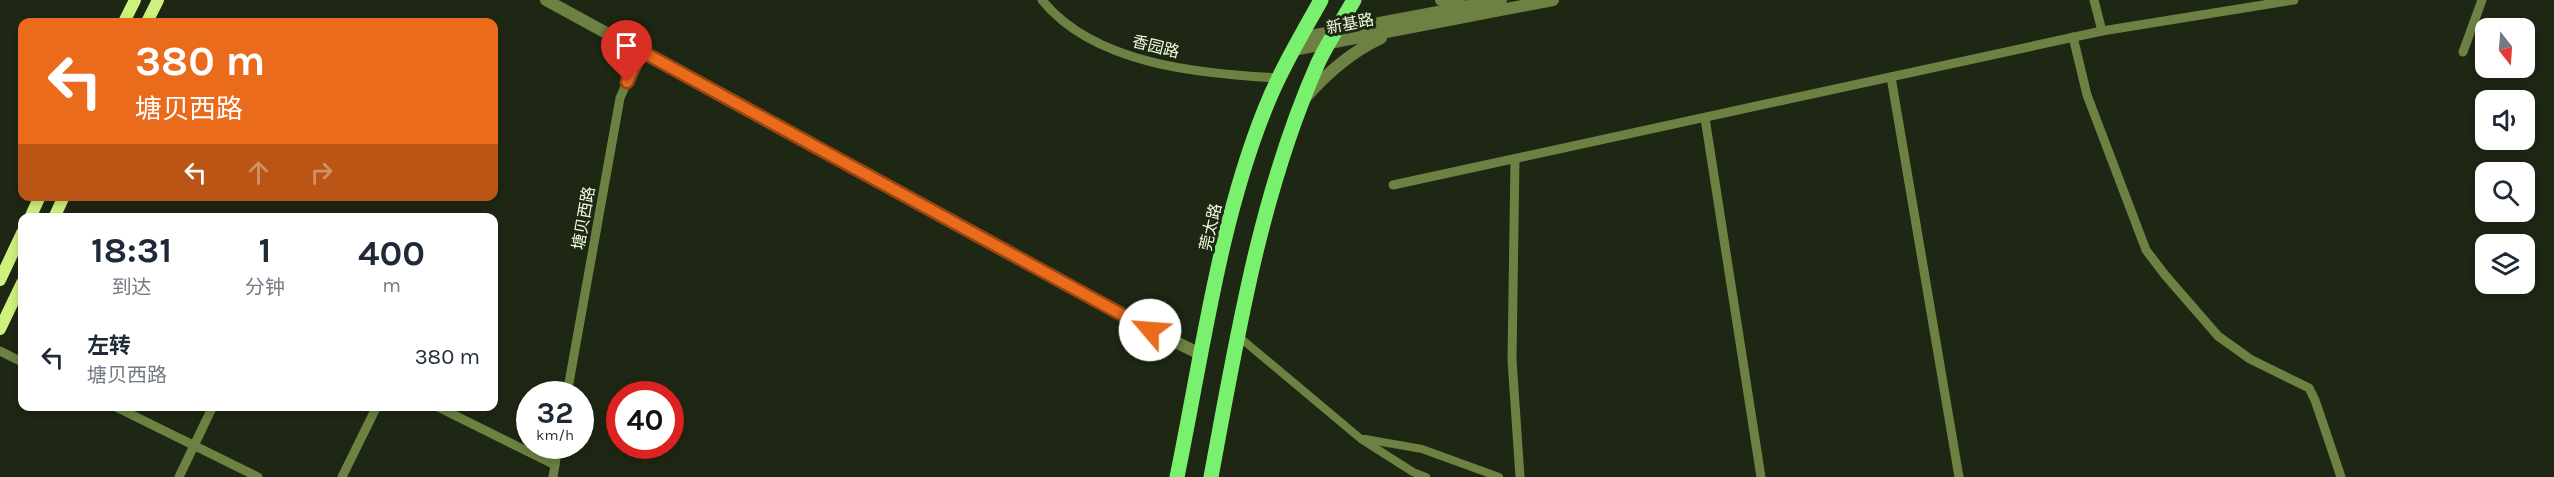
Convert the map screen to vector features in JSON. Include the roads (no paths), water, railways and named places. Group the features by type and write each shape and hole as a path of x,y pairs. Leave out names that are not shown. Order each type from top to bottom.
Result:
{"main road":[{"path":"126,18 135,0"},
{"path":"149,18 158,0"},
{"name":"莞太路","path":"1177,477 1221,255 1236,194 1265,109 1296,44 1321,0"},
{"path":"1211,477 1266,208 1283,154 1319,62 1354,0"},
{"path":"0,280 18,242"},
{"path":"0,329 18,291"}],"street":[{"path":"546,0 1133,321 1202,355"},
{"name":"香园路","path":"1042,0 1077,30 1102,45 1137,58 1169,67 1279,78"},
{"path":"1441,0 1467,7"},
{"name":"新基路","path":"1296,44 1502,0"},
{"name":"新基路","path":"1333,37 1399,30 1553,0"},
{"path":"2094,0 2102,31"},
{"path":"1393,185 2102,31 2294,0"},
{"path":"2463,52 2482,0"},
{"path":"1303,101 1323,79 1357,50 1399,30"},
{"path":"2073,37 2087,95 2146,250 2218,336 2250,359 2309,388 2341,477"},
{"name":"塘贝西路","path":"569,381 620,98 641,51"},
{"path":"1891,77 1959,477"},
{"path":"1705,118 1761,477"},
{"path":"1515,159 1512,360 1520,477"},
{"path":"1238,336 1361,439 1413,472 1426,477"},
{"path":"0,351 18,360"},
{"path":"124,411 258,477"},
{"path":"178,477 211,411"},
{"path":"342,477 374,411"},
{"path":"446,411 555,465"},
{"path":"1361,439 1422,449 1498,477"},
{"path":"553,477 556,459"}]}
